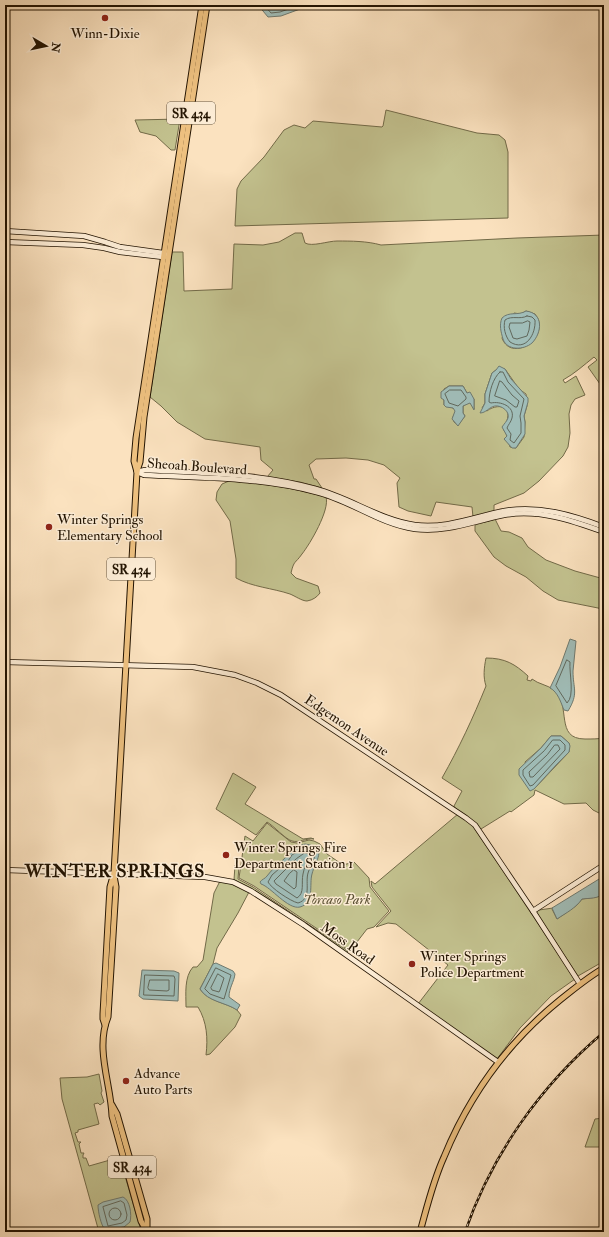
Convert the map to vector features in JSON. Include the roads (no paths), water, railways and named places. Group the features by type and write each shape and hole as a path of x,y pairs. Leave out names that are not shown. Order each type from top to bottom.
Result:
{"main road":[{"name":"SR 434","path":"147,1231 141,1221 112,1116 104,1065 105,1024 108,1017 116,887 114,873 136,472 134,461 137,427 202,5"},
{"name":"SR 434","path":"136,472 140,462 144,417 207,5"},
{"path":"179,153 183,166"},
{"path":"178,162 182,174"},
{"path":"152,328 156,342"},
{"name":"SR 434","path":"105,1024 102,1019 110,887 114,873"},
{"path":"420,1232 443,1158 454,1133 480,1088 498,1062 532,1024 580,984 604,968"},
{"path":"104,995 109,1001"}],"street":[{"path":"5,231 84,236 120,247 169,256"},
{"path":"5,242 84,245 120,252 163,255"},
{"name":"Sheoah Boulevard","path":"136,472 145,470 203,473 251,477 300,484 336,496 392,519 414,525 437,526 506,511 530,509 563,514 604,527"},
{"name":"Sheoah Boulevard","path":"136,472 144,475 250,480 298,487 322,494 390,522 413,528 437,529 457,527 505,515 528,514 553,516 604,532"},
{"name":"Edgemon Avenue","path":"5,662 193,667 225,672 257,683 290,700 466,818 480,832 580,984"},
{"path":"533,911 604,865"},
{"name":"Moss Road","path":"5,870 205,877 222,879 242,886 304,925 498,1062"}],"water":[{"path":"258,5 311,5 281,16 268,17"},
{"path":"526,311 536,315 540,324 538,334 532,343 525,347 516,348 508,346 503,339 501,331 500,326 502,318"},
{"path":"499,366 505,369 511,379 528,398 524,416 525,434 516,448 512,448 504,439 507,436 502,427 508,418 508,413 505,409 495,406 480,413 485,403 485,394 492,373"},
{"path":"449,386 463,386 467,393 470,392 474,399 474,410 470,403 463,406 463,413 465,416 458,426 452,419 455,411 453,408 446,407 444,405 444,400 441,398 441,392"},
{"path":"570,639 576,641 573,671 575,691 568,711 564,710 557,695 550,688 560,667"},
{"path":"551,736 561,736 569,743 569,752 534,789 530,791 519,775 519,769"},
{"path":"305,844 317,848 319,855 311,878 310,897 308,902 300,907 295,907 285,902 260,882 294,850"},
{"path":"604,876 604,893 602,895 582,899 574,908 557,919 552,908"},
{"path":"216,963 233,971 235,974 229,997 240,1005 237,1010 207,997 200,989 213,964"},
{"path":"142,970 174,971 179,973 178,1001 143,999 139,996"},
{"path":"123,1197 127,1201 130,1208 130,1222 124,1227 105,1230 100,1218 98,1205 103,1202"}],"railway":[{"path":"465,1232 489,1175 504,1148 521,1123 539,1098 581,1053 604,1032"}],"place":[{"name":"Winn-Dixie","path":"105,18"},
{"name":"Winter Springs Elementary School","path":"49,527"},
{"name":"Winter Springs Fire Department Station 1","path":"226,855"},
{"name":"Winter Springs Police Department","path":"412,964"},
{"name":"Advance Auto Parts","path":"126,1081"}],"district":[{"name":"WINTER SPRINGS","path":"115,871"}],"park label":[{"name":"Torcaso Park","path":"337,899"}]}
